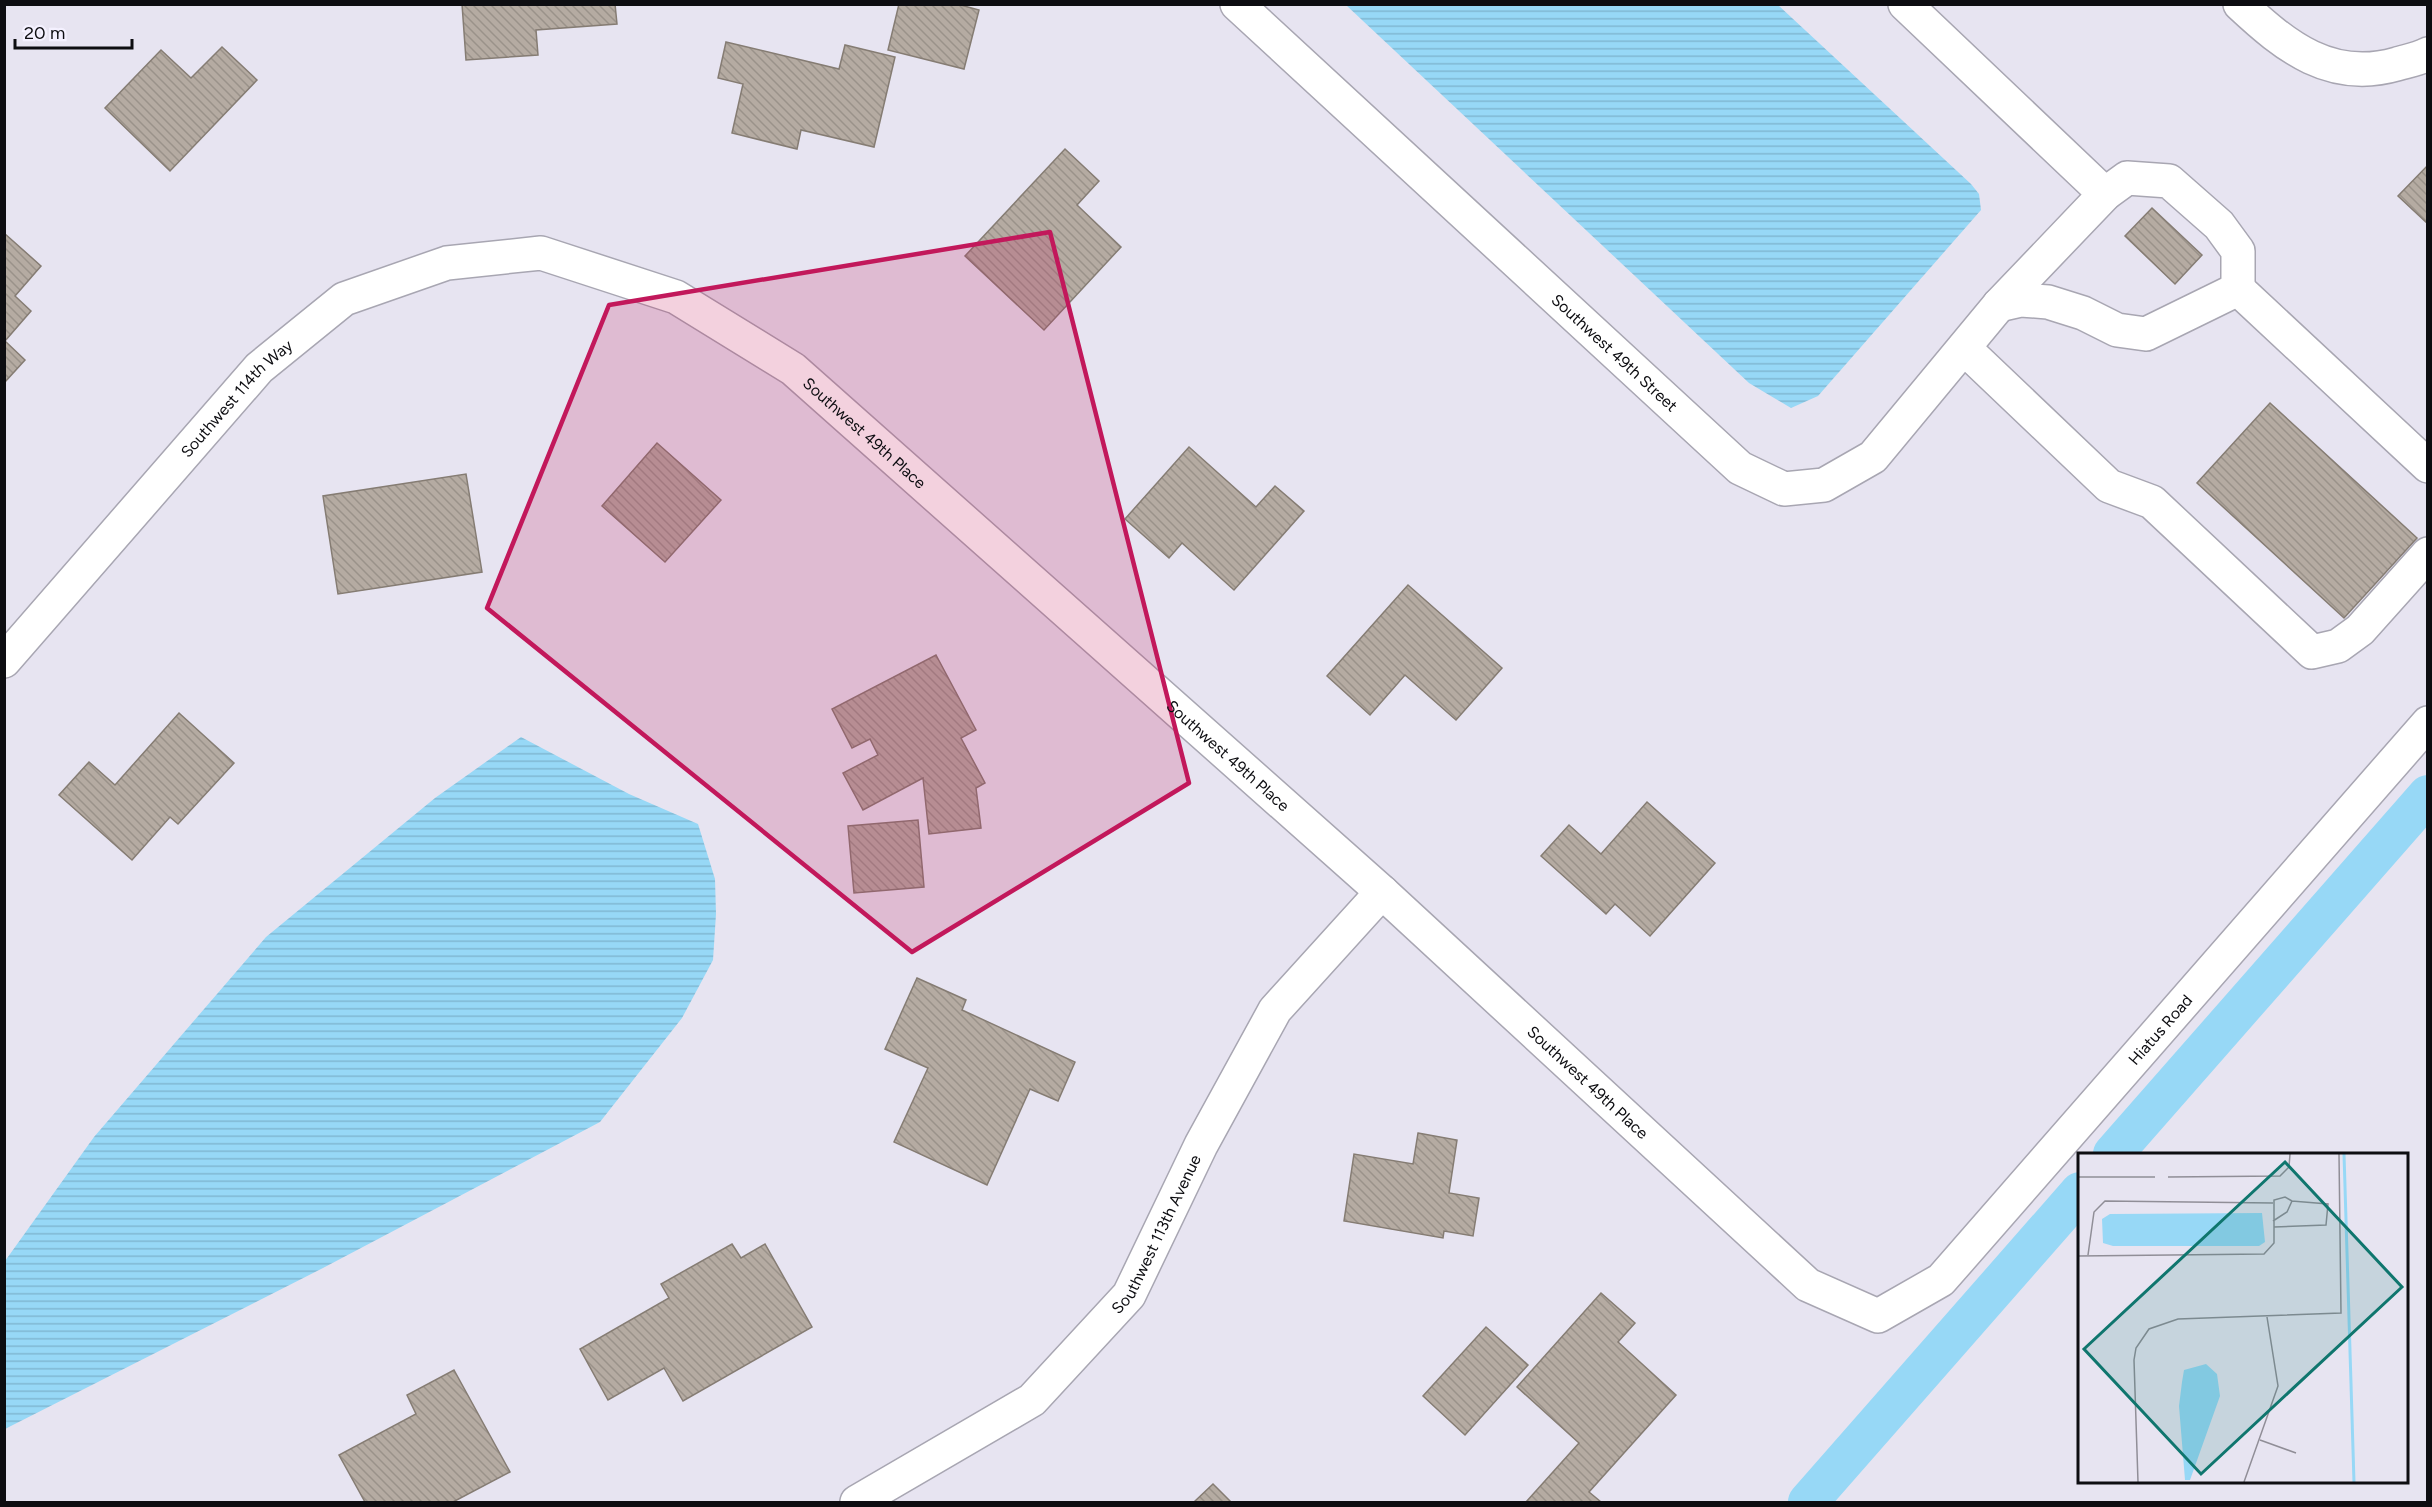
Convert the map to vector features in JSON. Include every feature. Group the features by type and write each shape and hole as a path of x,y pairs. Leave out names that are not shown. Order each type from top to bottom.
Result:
{"street":[{"name":"Southwest 49th Street","path":"1237,4 1740,468 1784,489 1824,485 1874,457 1999,305 2105,194 2127,178 2169,181 2219,225 2238,251 2238,289"},
{"path":"1905,4 2105,194"},
{"path":"2240,4 2266,28 2313,59 2347,70 2383,68 2427,54"},
{"name":"Southwest 114th Way","path":"4,661 259,368 344,299 447,262 542,253"},
{"name":"Southwest 49th Place","path":"542,253 676,297 793,369 1382,892 1808,1285 1878,1316"},
{"path":"1999,305 2021,300 2048,302 2083,313 2118,330 2146,334 2238,289 2427,466"},
{"path":"1964,348 2109,486 2152,502 2312,652 2338,646 2360,630 2427,554"},
{"name":"Hiatus Road","path":"1878,1316 1941,1280 2427,723"},
{"name":"Southwest 113th Avenue","path":"857,1503 1032,1400 1129,1295 1201,1145 1275,1010 1382,892"}],"highlighted area":[{"path":"1050,232 1189,783 912,952 487,608 609,305"}],"water":[{"path":"1346,5 1778,5 1971,184 1979,194 1981,210 1818,396 1791,408 1749,383"},
{"path":"521,737 629,794 698,824 715,879 716,914 713,960 682,1018 600,1122 323,1268 5,1429 5,1261 94,1137 266,937 435,798"}],"building":[{"path":"462,4 615,4 617,24 536,30 538,55 466,60"},
{"path":"899,4 957,4 979,10 964,69 888,50"},
{"path":"726,42 839,69 845,45 895,57 874,147 801,130 797,149 732,133 743,84 718,78"},
{"path":"222,47 257,80 170,171 105,108 161,50 191,78"},
{"path":"1065,149 1099,181 1077,205 1121,247 1044,330 965,256"},
{"path":"2428,165 2428,224 2398,196"},
{"path":"2152,208 2202,255 2175,284 2125,236"},
{"path":"4,233 41,266 15,296 31,311 5,341 25,360 4,383"},
{"path":"2270,403 2417,538 2344,618 2197,483"},
{"path":"657,443 721,500 665,562 602,506"},
{"path":"1189,447 1256,507 1275,486 1304,511 1234,590 1182,543 1169,558 1125,519"},
{"path":"466,474 482,572 338,594 323,496"},
{"path":"1408,585 1502,668 1456,720 1405,675 1370,715 1327,676"},
{"path":"936,655 976,730 961,738 985,783 976,788 981,828 929,834 923,778 863,810 843,773 878,755 870,739 852,748 832,709"},
{"path":"179,713 234,763 178,824 170,817 132,860 59,795 89,762 115,785"},
{"path":"1647,802 1715,863 1650,936 1615,904 1606,914 1541,856 1569,825 1601,854"},
{"path":"918,820 924,887 854,893 848,826"},
{"path":"917,978 966,1000 962,1010 1075,1062 1058,1101 1030,1089 987,1185 894,1142 928,1068 885,1049"},
{"path":"1418,1133 1457,1140 1449,1193 1479,1198 1473,1236 1444,1231 1443,1238 1344,1221 1354,1154 1413,1164"},
{"path":"732,1244 741,1258 765,1244 812,1327 683,1401 664,1368 608,1400 580,1349 669,1298 661,1284"},
{"path":"1601,1293 1635,1323 1618,1342 1676,1395 1589,1492 1601,1502 1526,1502 1579,1443 1517,1387"},
{"path":"1486,1327 1528,1365 1465,1435 1423,1396"},
{"path":"454,1370 510,1472 453,1502 365,1502 339,1455 416,1414 407,1395"},
{"path":"1213,1484 1231,1502 1194,1502"}],"waterway":[{"path":"2114,1153 2428,795"},
{"path":"1808,1502 2078,1194"}]}
